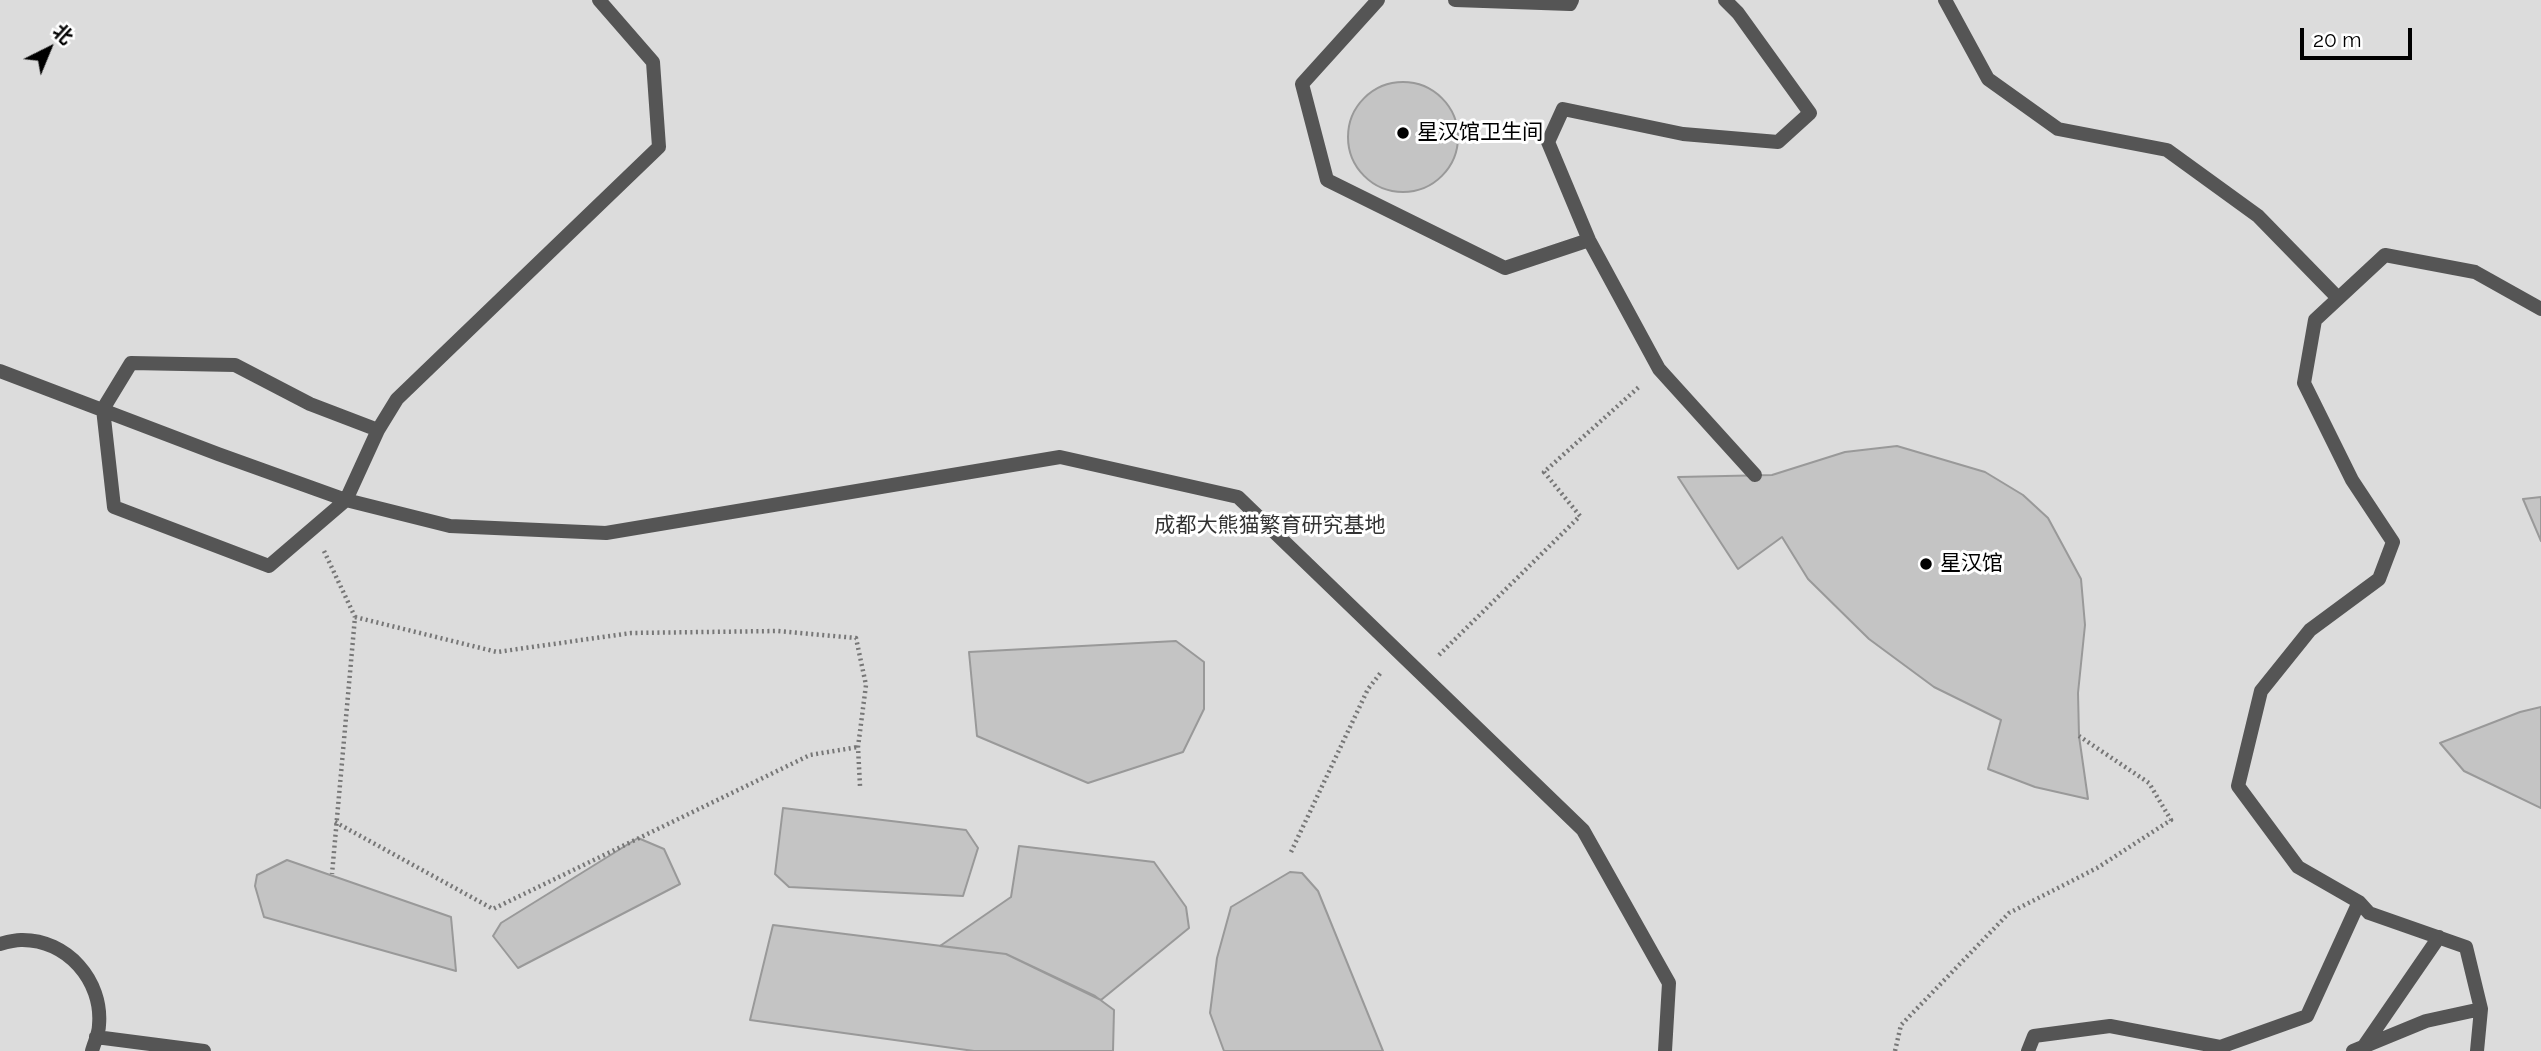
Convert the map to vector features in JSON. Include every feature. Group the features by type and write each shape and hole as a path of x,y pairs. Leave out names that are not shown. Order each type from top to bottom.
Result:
{"lane":[{"path":"378,430 310,404 235,365 131,363 103,409 114,507 269,566 346,500 378,430 397,400 659,147 653,62 599,0"},
{"path":"1378,0 1302,84 1327,180 1505,268 1589,240"},
{"path":"1455,0 1570,4 1572,0"},
{"path":"1726,0 1810,113 1777,142 1684,134 1563,109 1548,142 1589,240 1659,369 1755,475"},
{"path":"1945,0 1988,79 2058,129 2167,150 2258,216 2339,298"},
{"path":"2477,1051 2481,1009 2466,947 2369,913 2359,902 2298,867 2238,786 2261,691 2309,630 2379,579 2393,542 2352,480 2304,383 2315,320 2385,255 2475,272 2541,309"},
{"path":"0,370 346,500 450,526 606,533 1060,457 1238,497 1583,830 1669,983 1665,1051"},
{"path":"2028,1051 2034,1036 2110,1026 2220,1047 2307,1016 2359,902"},
{"path":"2358,1049 2439,937"},
{"path":"0,944 22,940 47,944 71,956 88,976 98,1000 99,1026 94,1044 204,1051"},
{"path":"2358,1049 2426,1021 2481,1009"}],"path":[{"path":"1421,673 1580,516 1544,472 1659,369"},
{"path":"314,528 355,617 332,874"},
{"path":"355,617 497,652 631,633 779,631 856,638 866,685 858,747 860,786"},
{"path":"1291,852 1368,689"},
{"path":"1895,1051 1901,1025 2009,913 2097,869 2171,820 2149,783 2079,736"},
{"path":"335,822 493,909 810,755 858,747"}],"green space":[{"name":"成都大熊猫繁育研究基地","path":"0,0 2541,0 2541,1051 0,1051"}],"building":[{"name":"星汉馆卫生间","path":"1403,82 1424,86 1442,98 1454,116 1458,137 1454,158 1442,176 1424,188 1403,192 1382,188 1364,176 1352,158 1348,137 1352,116 1364,98 1382,86"},
{"path":"1897,446 1985,472 2023,495 2048,518 2081,579 2085,625 2078,693 2079,736 2088,799 2035,787 1988,769 2001,720 1934,687 1869,639 1808,579 1782,537 1738,569 1678,477 1772,475 1845,452"},
{"path":"2541,497 2541,541 2523,499"},
{"path":"1176,641 1204,662 1204,709 1183,752 1088,783 977,736 969,652"},
{"path":"2541,707 2541,808 2464,771 2440,743 2520,712"},
{"path":"783,808 966,830 978,848 963,896 789,887 775,874"},
{"path":"638,838 664,849 680,884 518,968 493,936 501,923"},
{"path":"1019,846 1154,862 1186,907 1189,928 1101,1000 1006,954 940,946 1011,897"},
{"path":"287,860 451,917 456,971 264,917 255,886 257,875"},
{"path":"1290,872 1302,873 1318,891 1383,1051 1224,1051 1210,1013 1217,958 1231,907"},
{"path":"773,925 1006,954 1095,996 1114,1010 1113,1051 974,1051 750,1020"}],"place":[{"name":"星汉馆卫生间","path":"1403,133"},
{"name":"星汉馆","path":"1926,564"}]}
